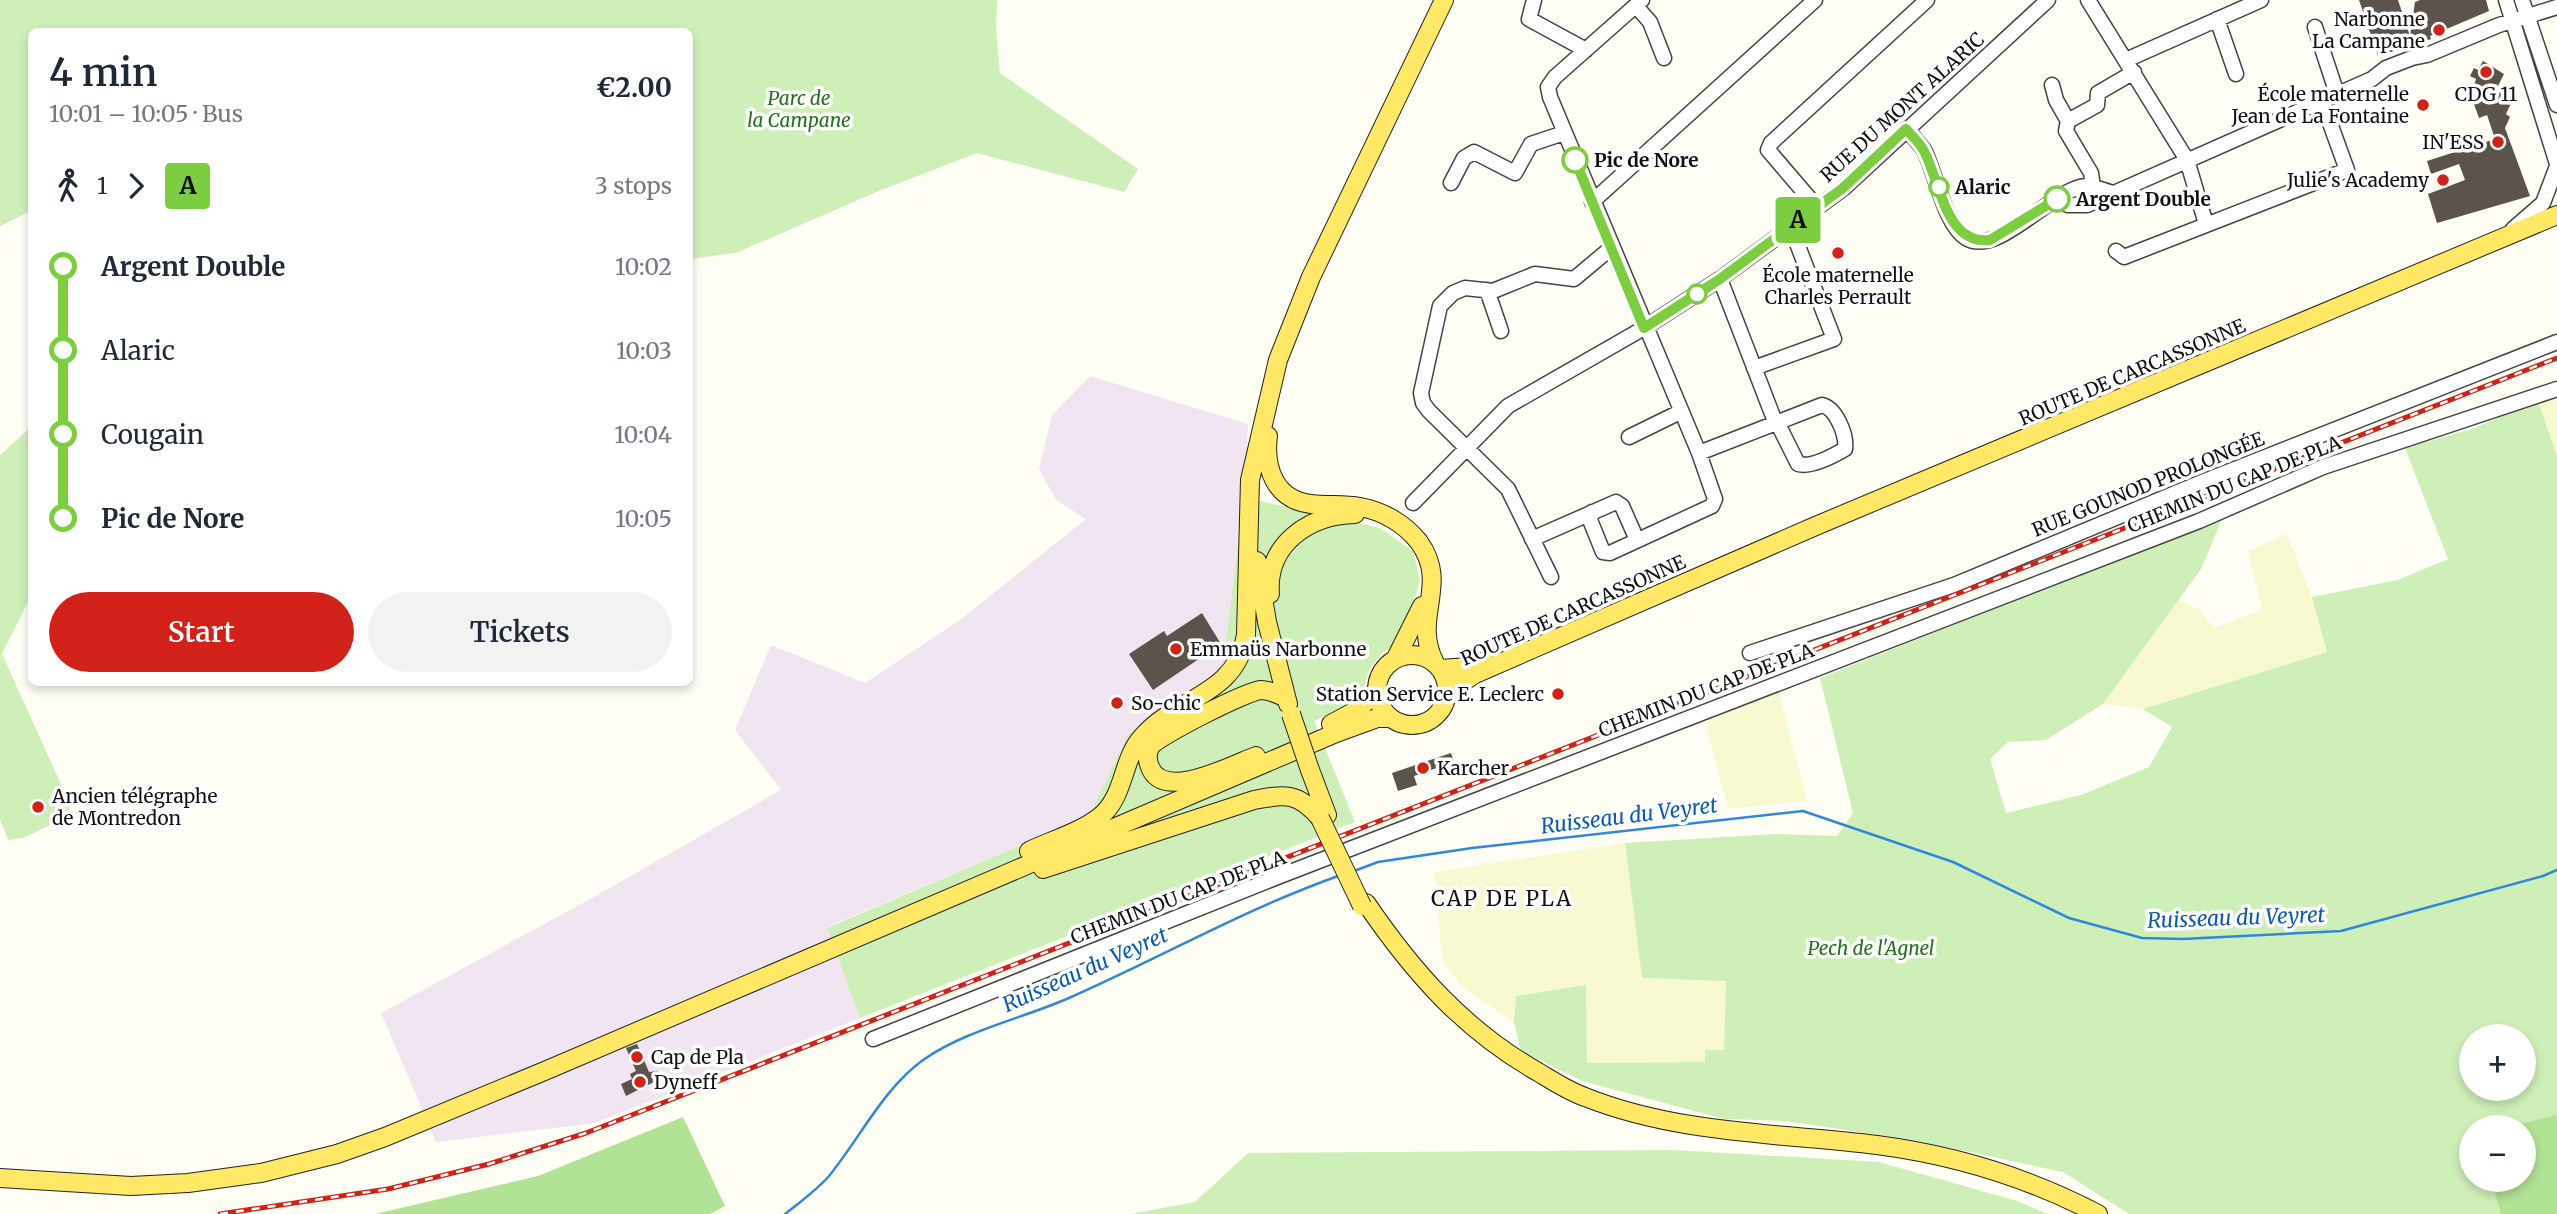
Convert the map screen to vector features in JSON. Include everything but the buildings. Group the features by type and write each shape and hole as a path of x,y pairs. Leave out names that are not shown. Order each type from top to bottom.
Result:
{"main road":[{"path":"966,881 1086,824 1105,812 1118,792 1128,759 1143,735 1213,687 1235,666 1246,635 1250,480 1278,360 1311,277 1444,0"},
{"name":"ROUTE DE CARCASSONNE","path":"1446,699 1457,686 1475,674 1723,566 2557,215"},
{"path":"0,1178 131,1186 188,1184 261,1173 337,1154 503,1089 1336,733 1377,718 1410,725 1420,724 1438,714 1446,699 1447,689 1424,635 1433,592 1433,578 1426,554 1411,532 1382,513 1359,506 1308,504 1290,497 1277,486 1269,472 1267,450 1279,384 1311,277"},
{"path":"1259,446 1254,509 1257,564 1267,622 1289,706 1323,817 1385,945 1423,992 1491,1053 1580,1104 1663,1129 1719,1138 1914,1158 1993,1177 2080,1214"},
{"path":"1289,706 1270,592 1270,571 1275,558 1289,539 1311,524 1349,514 1382,513"},
{"name":"ROUTE DE CARCASSONNE","path":"1437,665 1477,665 1570,625 1723,566"},
{"path":"1391,719 1379,704 1376,691 1380,673 1396,658 1418,616 1429,568"},
{"path":"1396,658 1415,654 1437,665"},
{"path":"1289,706 1268,691 1258,690 1160,737 1151,746 1148,763 1153,774 1161,780 1183,783 1289,744"},
{"path":"0,1172 127,1179 201,1175 276,1162 350,1142 528,1070 1289,744 1343,719 1359,709 1376,691"},
{"path":"904,917 1254,800 1286,795 1301,800 1323,817"},
{"path":"1364,904 1414,970 1456,1013 1497,1046 1582,1096 1633,1113 1719,1130 1877,1145 1954,1159 2021,1180 2098,1214"}],"street":[{"path":"1534,0 1529,19 1587,50"},
{"path":"1592,202 1815,0"},
{"path":"1816,206 1768,150 1771,143 1927,0"},
{"name":"RUE DU MONT ALARIC","path":"1413,503 1508,406 1644,328 1720,279 1843,188 2048,0"},
{"path":"2088,0 2187,160 2206,224"},
{"path":"2068,121 2097,105 2098,93 2130,66 2217,19 2261,0"},
{"path":"2497,240 2543,203 2557,165 2505,0"},
{"path":"2522,0 2557,105"},
{"path":"1592,512 1590,520 1603,552 1610,553 1712,506 1715,499 1699,453 1564,133 1548,87 1555,77 1639,3 1650,22 1664,58"},
{"path":"2057,199 2068,205 2087,205 2372,79 2386,68 2427,55 2512,20 2557,7"},
{"path":"2217,19 2236,74"},
{"path":"2315,27 2337,94"},
{"path":"2532,81 2547,76"},
{"path":"2052,85 2056,100 2068,121 2066,131 2091,173 2093,187"},
{"path":"2116,251 2124,257 2347,170 2322,101"},
{"path":"1906,129 1923,149 1951,218 1966,238 1990,240 2057,199 2085,186 2113,193"},
{"path":"1451,183 1464,158 1474,152 1515,173 1531,144 1564,133"},
{"path":"1754,368 1834,340 1791,228"},
{"path":"1551,577 1508,489 1429,411 1423,403 1422,393 1440,306 1453,293 1465,288 1493,290 1535,274 1574,279 1611,248"},
{"path":"1699,453 1777,422 1822,405 1829,406 1846,442 1845,449 1805,466 1798,464 1777,422 1754,368 1720,279"},
{"path":"1487,290 1501,331"},
{"name":"RUE GOUNOD PROLONGÉE","path":"1750,653 1954,585 2190,487 2557,342"},
{"name":"CHEMIN DU CAP DE PLA","path":"873,1039 1280,876 2199,521 2323,467 2557,389"},
{"path":"1629,438 1680,412"},
{"path":"1532,540 1616,502 1622,506 1637,540"}],"shaded area":[{"path":"1090,376 1248,424 1244,497 1222,670 1089,816 827,927 860,1018 595,1123 436,1142 381,1013 594,897 781,790 735,730 771,645 865,683 960,620 1086,519 1056,500 1039,469 1052,415"}],"green space":[{"name":"Parc de la Campane","path":"0,0 997,0 996,29 1000,73 1138,169 1124,192 977,153 881,190 736,253 693,259 693,28 28,28 28,212 0,226"},
{"path":"2557,395 2557,456 2538,401"},
{"name":"Pech de l'Agnel","path":"2538,401 2557,456 2557,1115 2536,1120 2536,1115 2459,1115 2459,1192 2495,1192 2501,1214 2129,1214 2063,1172 1913,1140 1785,1121 1724,1119 1582,1081 1521,1051 1514,1023 1516,996 1586,985 1587,1063 1705,1062 1705,1050 1724,1050 1726,981 1642,978 1625,843 1776,834 1837,836 1853,813 1820,678 2222,519 2201,569 2103,704 2046,740 2008,742 1990,759 2006,813 2081,795 2149,767 2172,727 2143,709 2327,652 2312,597 2398,580 2448,559 2405,448 2474,428"},
{"path":"28,430 28,602 2,654 69,802 69,816 23,838 8,840 0,819 0,455"},
{"path":"1244,497 1380,528 1413,551 1420,580 1403,640 1382,653 1369,670 1363,691 1343,707 1314,721 1355,822 860,1018 827,928 1089,816 1128,735 1222,670"},
{"path":"2287,534 2312,597 2327,652 2143,709 2103,704 2179,600 2200,610 2214,628 2262,610 2248,551"},
{"path":"1779,691 1807,801 1728,809 1705,722"},
{"path":"1625,843 1642,978 1726,980 1725,1050 1706,1062 1587,1063 1585,985 1516,996 1514,1023 1461,986 1442,960 1435,872"},
{"path":"2557,1115 2557,1214 2501,1214 2495,1192 2536,1192 2536,1120"},
{"path":"683,1117 725,1206 710,1214 375,1214 538,1176"},
{"path":"1674,1150 1879,1162 2017,1201 2048,1214 1130,1214 1195,1202 1248,1153"}],"waterway":[{"name":"Ruisseau du Veyret","path":"1354,871 1378,862 1472,848 1803,811 1953,862 2069,918 2142,938 2183,939 2341,931 2557,870"},
{"name":"Ruisseau du Veyret","path":"785,1214 829,1176 896,1085 923,1060 975,1033 1069,998 1238,918 1341,875"}],"railway":[{"path":"220,1214 388,1189 489,1164 586,1133 2557,358"}],"bus line":[{"name":"A","path":"1575,160 1644,328 1720,279 1791,228 1805,214 1843,188 1906,129 1923,149 1951,218 1966,238 1990,240 2057,199"}],"place":[{"name":"Narbonne La Campane","path":"2439,30"},
{"name":"CDG 11","path":"2486,72"},
{"name":"École maternelle Jean de La Fontaine","path":"2423,105"},
{"name":"IN'ESS","path":"2498,142"},
{"name":"Pic de Nore","path":"1575,160"},
{"name":"Julie's Academy","path":"2443,180"},
{"name":"Alaric","path":"1939,187"},
{"name":"Argent Double","path":"2057,199"},
{"name":"École maternelle Charles Perrault","path":"1838,253"},
{"name":"Emmaüs Narbonne","path":"1176,649"},
{"name":"Station Service E. Leclerc","path":"1558,694"},
{"name":"So-chic","path":"1117,703"},
{"name":"Karcher","path":"1423,768"},
{"name":"Ancien télégraphe de Montredon","path":"38,807"},
{"name":"Cap de Pla","path":"637,1057"},
{"name":"Dyneff","path":"640,1082"}],"district":[{"name":"CAP DE PLA","path":"1502,899"}]}
